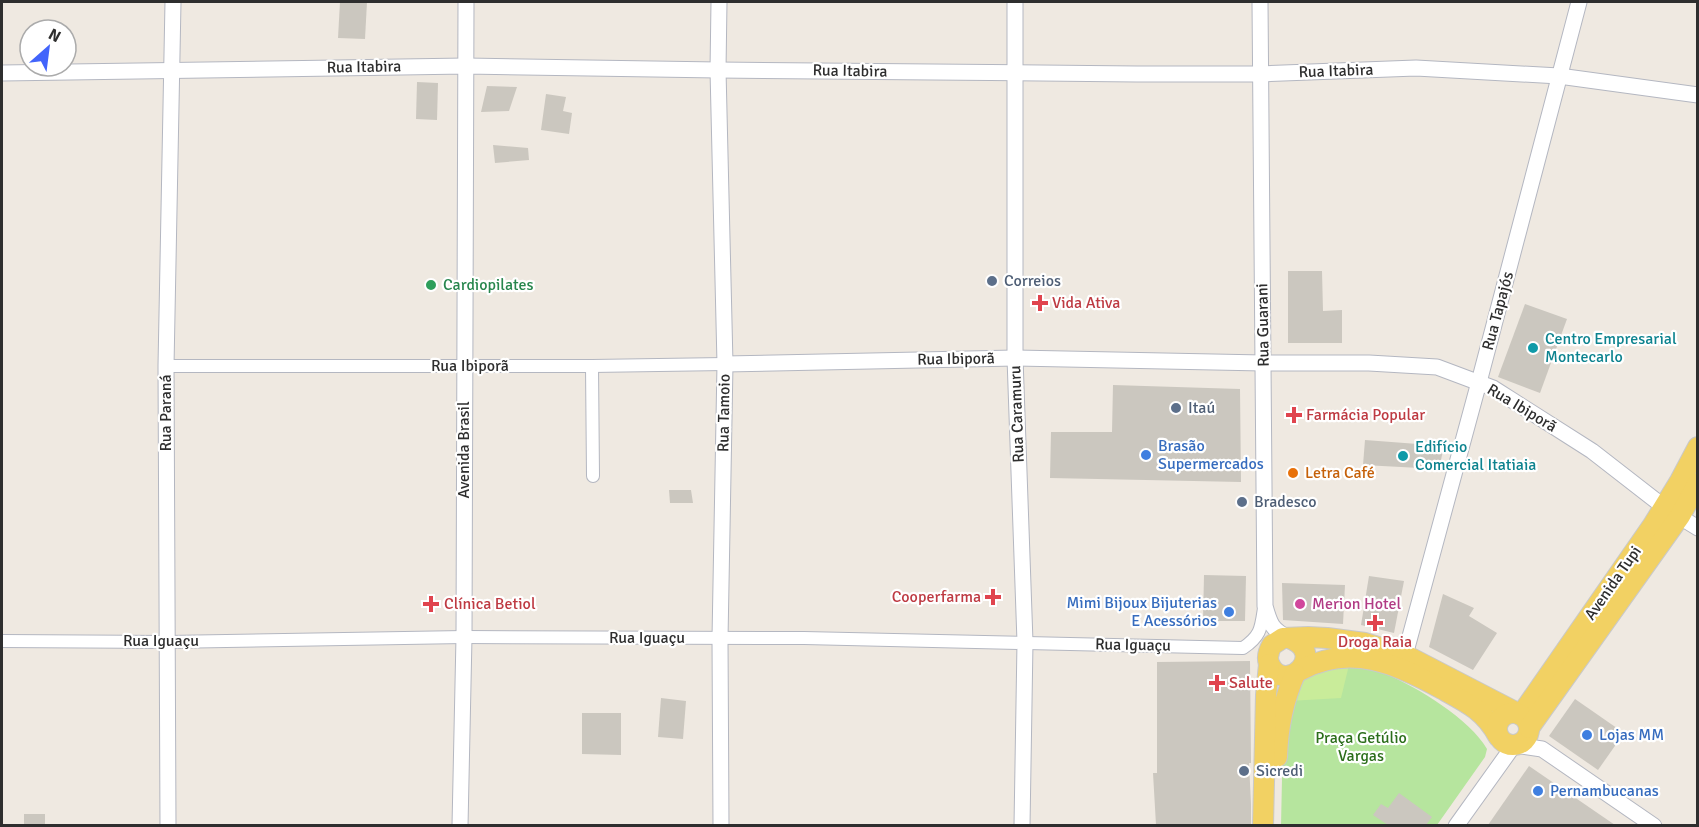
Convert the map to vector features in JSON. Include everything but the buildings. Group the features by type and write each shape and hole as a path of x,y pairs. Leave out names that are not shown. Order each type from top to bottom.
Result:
{"main road":[{"name":"Avenida Tupi","path":"1672,512 1680,481 1698,447"},
{"name":"Avenida Tupi","path":"1506,741 1525,740 1528,734 1525,722 1672,512 1698,483"},
{"path":"1275,825 1278,736 1282,709 1298,672 1304,664 1305,651 1299,643 1289,638"},
{"path":"1263,825 1268,651 1276,640 1327,638 1365,643 1405,655 1525,722"},
{"path":"1269,664 1272,670 1282,675 1298,672 1313,663 1332,658 1358,658 1385,662 1414,674 1459,698 1491,722 1506,741"},
{"path":"1506,741 1497,730 1500,720 1510,714 1525,722"}],"street":[{"name":"Rua Paraná","path":"168,825 166,366 172,2"},
{"name":"Avenida Brasil","path":"460,825 464,638 466,2"},
{"name":"Rua Tamoio","path":"719,2 718,70 725,364 720,639 721,825"},
{"name":"Rua Caramuru","path":"1015,2 1016,358 1025,642 1022,825"},
{"name":"Rua Guarani","path":"1260,2 1265,606 1272,626 1278,633 1289,638"},
{"name":"Rua Tapajós","path":"1405,655 1579,2"},
{"name":"Rua Itabira","path":"2,73 466,66 1260,74 1416,68 1559,76 1698,95"},
{"name":"Rua Ibiporã","path":"166,366 592,366 1016,358 1369,363 1437,367 1493,388 1592,452 1672,512 1698,528"},
{"path":"592,366 593,476"},
{"path":"1243,648 1254,641 1259,634 1265,606"},
{"name":"Rua Iguaçu","path":"2,641 804,638 1243,648"},
{"path":"1243,648 1262,655 1269,664"},
{"path":"1456,825 1506,741 1542,749 1654,825"}],"green space":[{"name":"Praça Getúlio Vargas","path":"1349,665 1386,674 1442,705 1468,726 1487,749 1485,757 1437,825 1281,826 1283,731 1289,701"},
{"path":"1349,665 1341,698 1289,701 1306,677 1320,671"}],"place":[{"name":"Correios","path":"992,281"},
{"name":"Cardiopilates","path":"431,285"},
{"name":"Vida Ativa","path":"1040,303"},
{"name":"Centro Empresarial Montecarlo","path":"1533,348"},
{"name":"Itaú","path":"1176,408"},
{"name":"Farmácia Popular","path":"1294,415"},
{"name":"Brasão Supermercados","path":"1146,455"},
{"name":"Edifício Comercial Itatiaia","path":"1403,456"},
{"name":"Letra Café","path":"1293,473"},
{"name":"Bradesco","path":"1242,502"},
{"name":"Cooperfarma","path":"993,597"},
{"name":"Clínica Betiol","path":"431,604"},
{"name":"Merion Hotel","path":"1300,604"},
{"name":"Mimi Bijoux Bijuterias E Acessórios","path":"1229,612"},
{"name":"Droga Raia","path":"1375,623"},
{"name":"Salute","path":"1217,683"},
{"name":"Lojas MM","path":"1587,735"},
{"name":"Sicredi","path":"1244,771"},
{"name":"Pernambucanas","path":"1538,791"}]}
